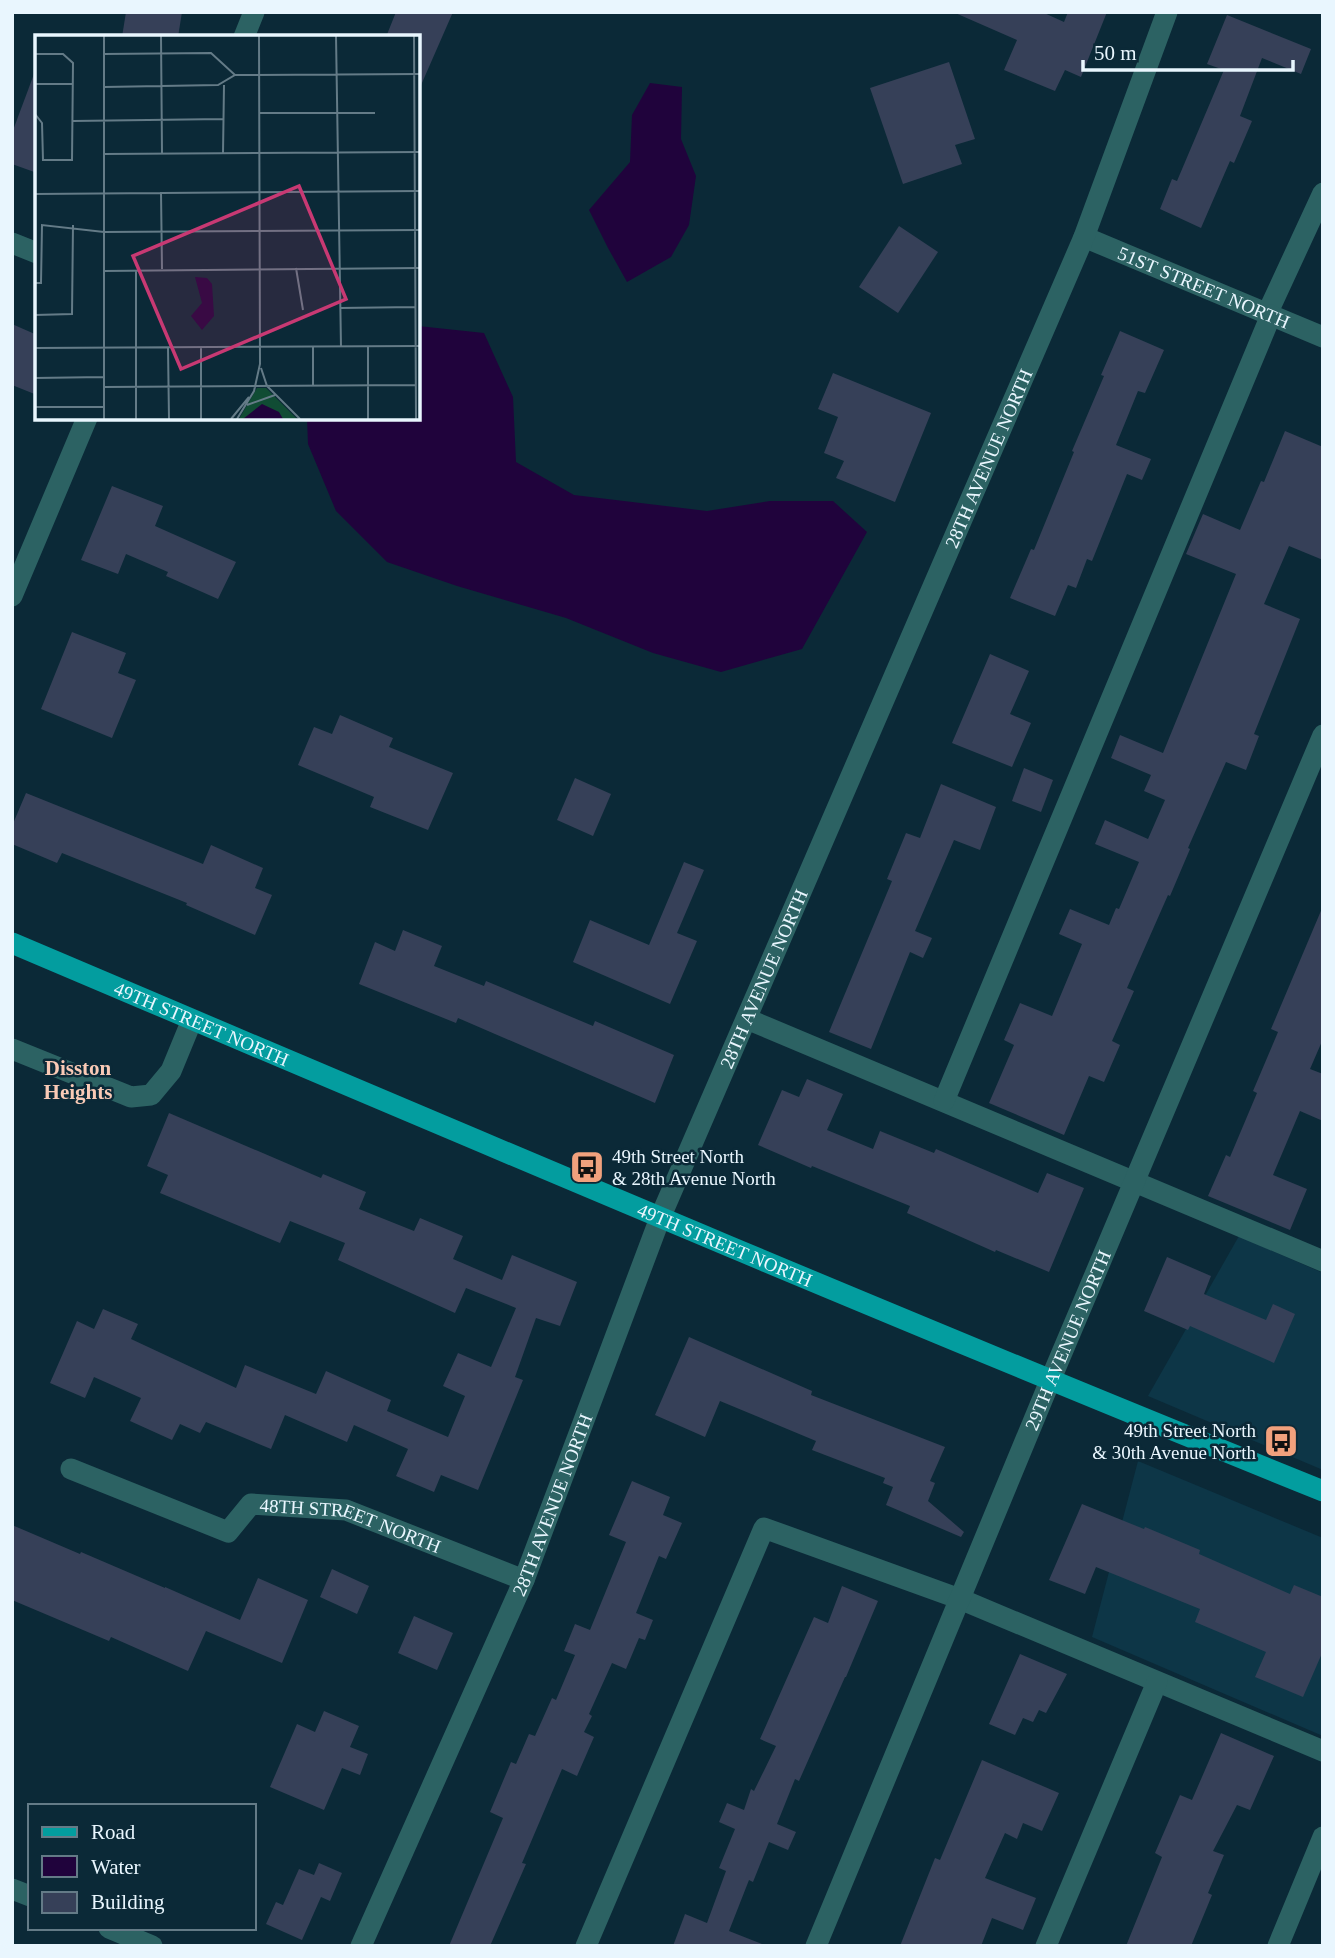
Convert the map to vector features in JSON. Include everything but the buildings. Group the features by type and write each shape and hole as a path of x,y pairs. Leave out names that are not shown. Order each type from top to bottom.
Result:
{"main road":[{"name":"49TH STREET NORTH","path":"12,943 660,1218 1323,1491"}],"street":[{"path":"245,35 254,12"},
{"name":"28TH AVENUE NORTH","path":"361,1946 524,1580 660,1218 1084,237 1167,12"},
{"path":"944,1101 1143,625 1269,314 1323,193"},
{"name":"51ST STREET NORTH","path":"1084,237 1323,337"},
{"path":"12,243 35,252"},
{"path":"12,596 86,420"},
{"name":"29TH AVENUE NORTH","path":"816,1946 1323,735"},
{"path":"747,1019 1323,1261"},
{"path":"12,1049 131,1097 151,1096 171,1071 192,1020"},
{"name":"48TH STREET NORTH","path":"71,1469 228,1532 251,1504 346,1510 524,1580"},
{"path":"586,1946 764,1528 960,1599 1323,1751"},
{"path":"1046,1946 1157,1682"},
{"path":"1278,1946 1323,1837"},
{"path":"114,1930 152,1946"}],"shaded area":[{"path":"1239,1236 1323,1273 1323,1470 1148,1396"},
{"path":"1138,1461 1323,1538 1323,1736 1092,1637"}],"water":[{"path":"650,83 682,87 681,139 696,176 689,225 671,257 627,282 589,210 630,162 632,115"},
{"path":"420,326 484,333 513,397 516,462 574,495 707,511 770,501 833,501 867,532 802,649 721,672 653,653 566,618 387,562 336,511 308,444 307,420 420,420"}],"place":[{"name":"49th Street North & 28th Avenue North","path":"587,1167"},
{"name":"49th Street North & 30th Avenue North","path":"1281,1441"}],"district":[{"name":"Disston Heights","path":"78,1080"}]}
